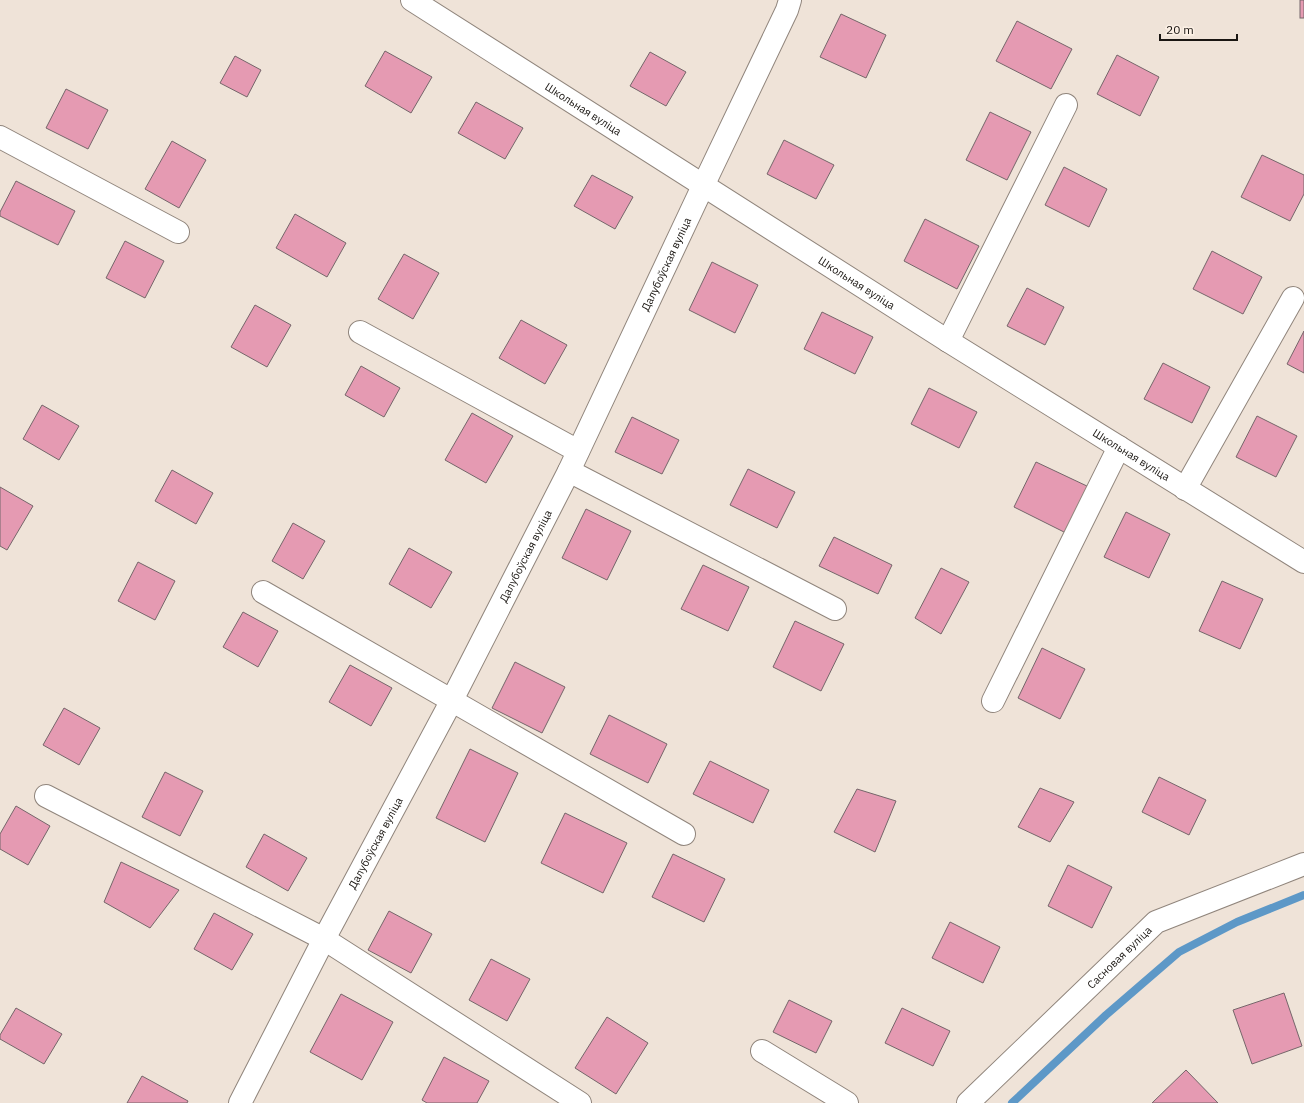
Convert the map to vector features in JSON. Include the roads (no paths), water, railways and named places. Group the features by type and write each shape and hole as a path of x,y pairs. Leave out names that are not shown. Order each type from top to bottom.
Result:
{"street":[{"name":"Школьная вуліца","path":"412,0 948,341 1304,562"},
{"name":"Далубоўская вуліца","path":"240,1103 324,939 452,700 569,471 787,10 790,0"},
{"path":"948,341 1066,105"},
{"path":"0,136 178,232"},
{"path":"1185,489 1293,298"},
{"path":"360,332 578,451"},
{"path":"993,701 1119,447"},
{"path":"569,471 835,610"},
{"path":"263,592 684,834"},
{"path":"46,796 324,939 580,1103"},
{"name":"Сасновая вуліца","path":"968,1103 1156,922 1304,864"},
{"path":"762,1051 847,1103"}],"waterway":[{"path":"1012,1103 1106,1015 1179,952 1237,922 1304,895"}]}
